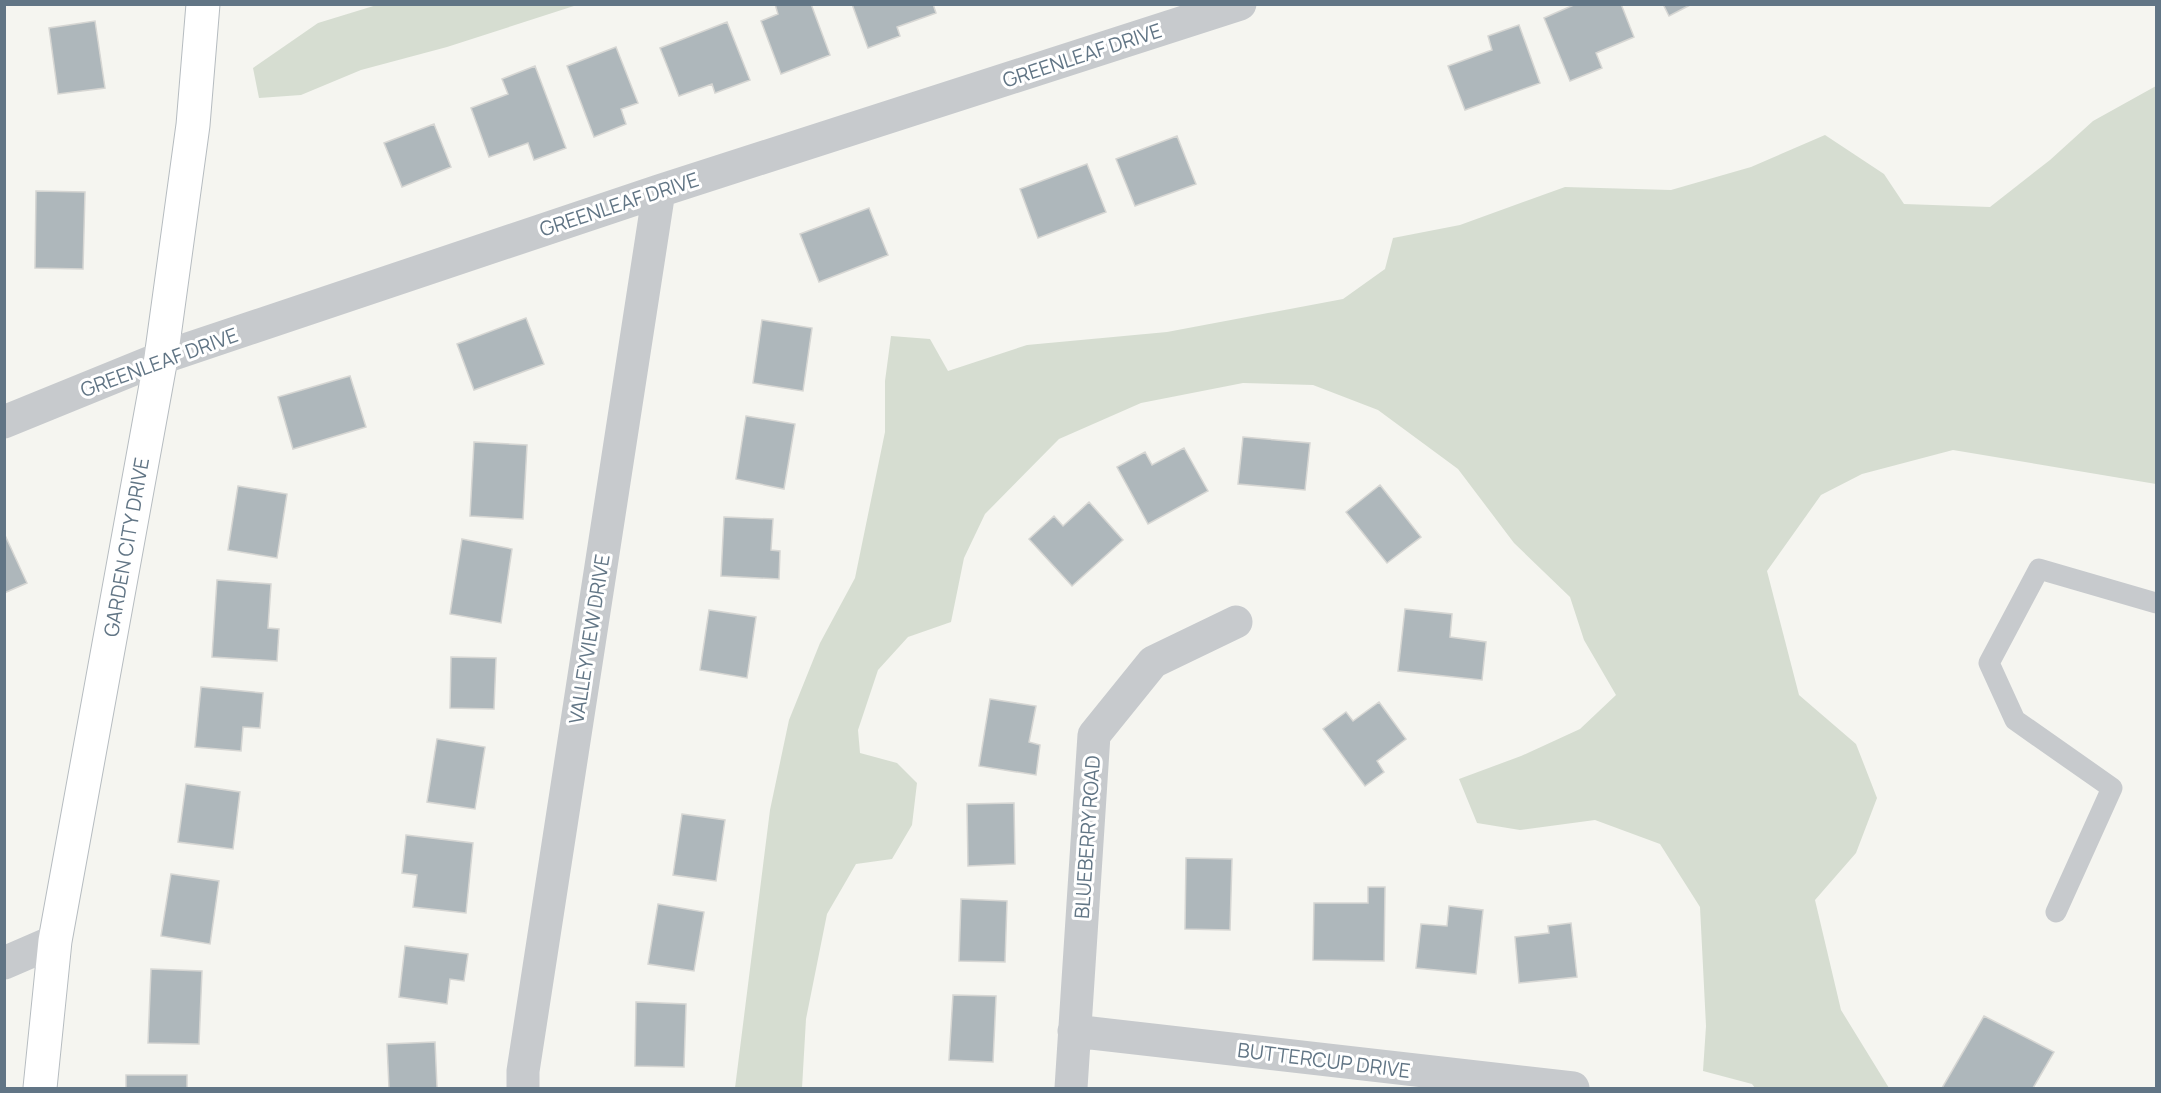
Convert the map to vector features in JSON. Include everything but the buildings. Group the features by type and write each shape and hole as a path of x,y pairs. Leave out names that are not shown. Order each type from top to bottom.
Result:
{"street":[{"name":"GARDEN CITY DRIVE","path":"40,1089 55,941 161,358 193,125 203,4"},
{"name":"GREENLEAF DRIVE","path":"4,422 161,358 659,191 1240,4"},
{"name":"VALLEYVIEW DRIVE","path":"523,1089 523,1071 545,923 659,191"},
{"name":"BLUEBERRY ROAD","path":"1071,1089 1094,735 1154,662 1236,622"},
{"path":"4,963 55,941"},
{"name":"BUTTERCUP DRIVE","path":"1074,1031 1573,1089"}],"lane":[{"path":"2056,912 2112,788 2015,720 1989,663 2039,569 2157,603"}],"shaded area":[{"path":"380,4 577,5 447,47 361,70 301,95 259,98 253,68 318,23"},
{"path":"2156,86 2156,484 1953,450 1862,474 1821,495 1767,571 1799,695 1856,744 1877,798 1856,853 1815,900 1841,1010 1889,1088 1755,1088 1752,1084 1703,1071 1706,1026 1700,907 1660,844 1595,820 1520,830 1477,823 1459,779 1521,756 1580,729 1616,695 1584,640 1570,597 1514,543 1458,469 1378,410 1313,385 1243,383 1141,403 1059,439 985,514 964,558 951,622 908,637 878,670 858,730 860,753 897,763 917,783 912,825 892,859 856,864 827,914 806,1019 802,1088 735,1088 770,810 789,720 820,643 855,578 885,432 885,381 891,336 930,339 948,371 1027,345 1167,332 1343,299 1385,269 1393,238 1460,225 1565,187 1671,190 1751,167 1825,135 1884,174 1904,204 1990,207 2050,160 2093,121"}]}
